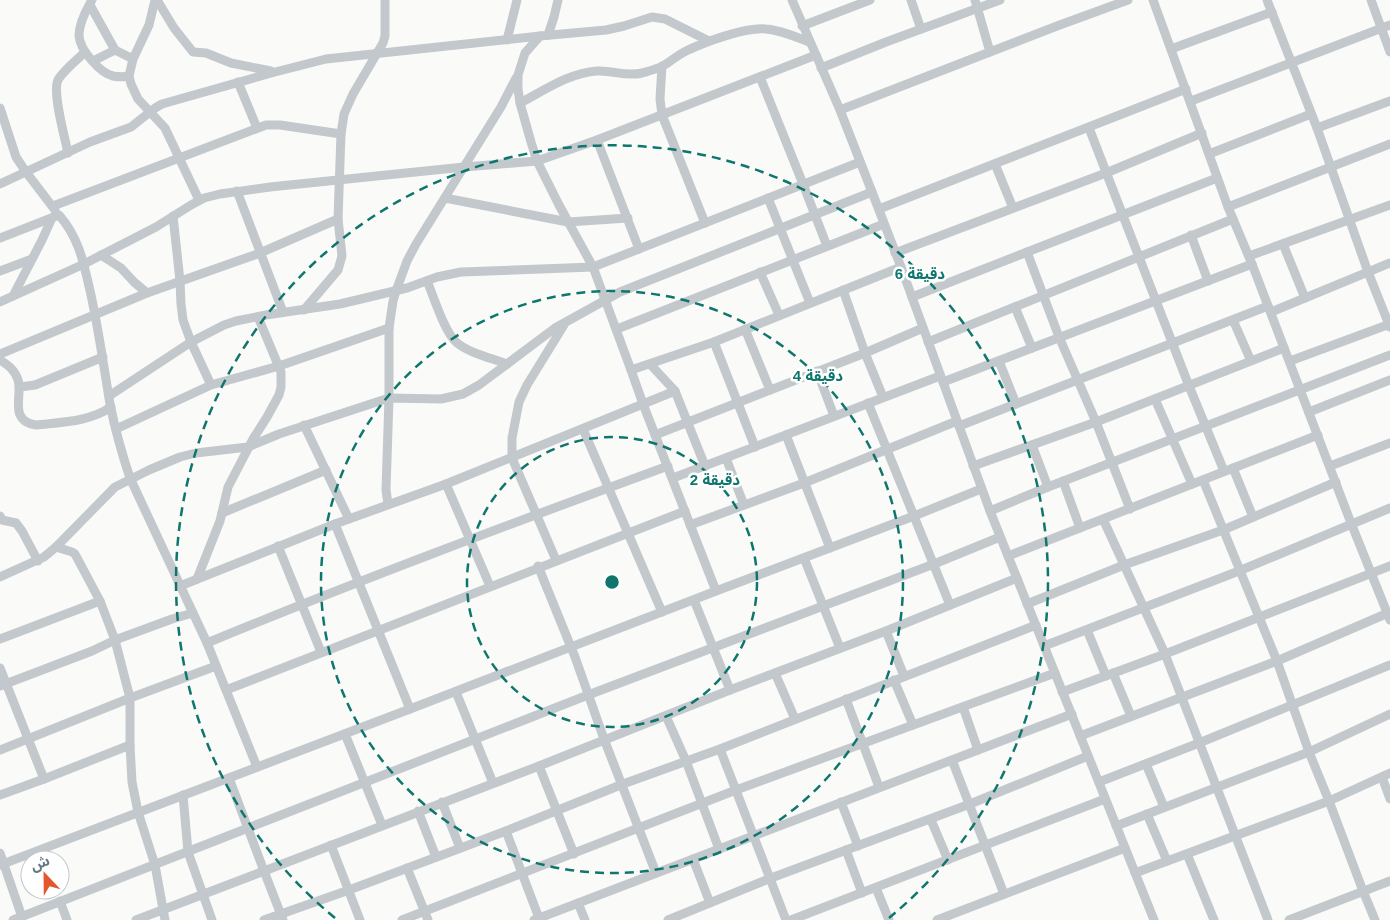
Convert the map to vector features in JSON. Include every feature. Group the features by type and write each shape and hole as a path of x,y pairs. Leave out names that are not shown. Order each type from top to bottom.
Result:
{"street":[{"path":"156,0 129,76 138,99 165,128 199,200"},
{"path":"156,0 174,28 193,52 206,52 231,63 274,72"},
{"path":"304,310 341,264 342,256 338,220 341,134 344,114 347,105 383,43 385,36 385,0"},
{"path":"507,40 517,0"},
{"path":"388,504 386,490 389,328 396,291 416,244 501,107 518,75 525,53 544,36 554,17 558,0"},
{"path":"792,0 840,110 879,209 981,489 1154,920"},
{"path":"843,0 844,10"},
{"path":"802,26 870,0"},
{"path":"911,0 921,29"},
{"path":"822,68 921,29 976,4 1000,0"},
{"path":"840,110 1128,0"},
{"path":"1080,736 1389,616 1351,523 1251,260 1228,207 1153,0"},
{"path":"1267,0 1351,220 1368,272 1390,325 1290,361"},
{"path":"1371,0 1386,27 1390,52"},
{"path":"91,2 115,50 134,59"},
{"path":"91,2 80,28 80,42 85,52 110,75 115,77 129,76"},
{"path":"976,4 990,52"},
{"path":"1171,48 1272,12"},
{"path":"0,184 90,142 131,127 149,112 168,102 326,59 616,28 658,17 710,41"},
{"path":"1191,101 1386,27"},
{"path":"520,103 561,81 581,73 605,71 634,75 662,66 684,52 710,41 749,30 775,30 810,42"},
{"path":"93,61 115,50"},
{"path":"68,153 56,94 57,82 60,76 85,52"},
{"path":"0,302 84,264 149,230 199,200 238,191 537,161 816,56"},
{"path":"662,66 660,99 662,115 705,223"},
{"path":"518,75 520,103 537,161 593,267 643,404 716,591"},
{"path":"760,77 827,246"},
{"path":"238,82 257,128"},
{"path":"879,209 1186,89"},
{"path":"1316,128 1390,101"},
{"path":"0,108 3,127 16,157 53,206 56,216 76,239 84,264 95,314 111,407 123,458 153,529 207,643 257,767"},
{"path":"1209,154 1311,114"},
{"path":"53,206 257,128 272,125 341,134"},
{"path":"1088,128 1224,471"},
{"path":"896,253 1106,173 1202,133"},
{"path":"597,140 639,249"},
{"path":"1228,207 1390,144"},
{"path":"109,396 191,342 236,321 283,312 323,308 396,291 460,272 593,267 860,162"},
{"path":"995,164 1013,208"},
{"path":"912,297 1217,178"},
{"path":"238,191 283,312"},
{"path":"0,577 38,561 56,547 109,492 118,484 130,478 180,457 196,453 248,447 304,425 389,398 441,399 453,397 471,390 555,328 620,292 872,192"},
{"path":"445,198 568,222 628,218"},
{"path":"768,198 810,303"},
{"path":"673,478 883,397 999,360 1157,301 1208,281 1283,244 1390,206"},
{"path":"0,238 56,216"},
{"path":"12,296 56,216"},
{"path":"173,216 183,320 211,385"},
{"path":"928,342 1233,219"},
{"path":"0,354 147,293 260,253 338,220"},
{"path":"617,329 884,224"},
{"path":"1191,235 1208,281"},
{"path":"1283,244 1305,298"},
{"path":"1027,252 1059,337 1096,422 1130,508"},
{"path":"101,255 121,268 147,293"},
{"path":"0,271 32,258"},
{"path":"690,525 958,423 1016,404 1233,320 1305,298 1390,263"},
{"path":"632,370 714,342 901,266"},
{"path":"760,272 778,315"},
{"path":"427,281 446,326 456,341 466,348 507,364"},
{"path":"844,290 865,353 883,397"},
{"path":"1015,307 1032,348"},
{"path":"197,579 222,513 228,487 256,432 279,395 282,378 280,366 258,317"},
{"path":"1233,320 1251,361"},
{"path":"556,560 512,458 512,438 519,402 527,385 565,322"},
{"path":"116,429 211,385 280,366 389,328"},
{"path":"656,435 865,353 923,328"},
{"path":"745,329 770,390"},
{"path":"714,342 755,447"},
{"path":"973,466 1096,422 1284,348"},
{"path":"990,511 1048,486 1390,355"},
{"path":"20,387 35,385 103,357"},
{"path":"0,360 12,368 17,375 20,387 17,404 21,415 31,424 36,425 90,417 102,413 111,407"},
{"path":"999,360 1016,404"},
{"path":"650,364 676,392 705,466"},
{"path":"817,371 834,416"},
{"path":"1309,412 1390,380"},
{"path":"180,586 335,524 446,484 676,392"},
{"path":"1155,399 1192,484"},
{"path":"868,403 950,605"},
{"path":"304,425 349,519"},
{"path":"583,429 662,612"},
{"path":"786,435 830,548"},
{"path":"1008,556 1318,435"},
{"path":"1330,466 1390,443"},
{"path":"1032,445 1048,486"},
{"path":"726,458 744,504"},
{"path":"207,643 358,582 668,466"},
{"path":"1233,468 1253,517"},
{"path":"222,513 326,470"},
{"path":"1202,480 1277,661 1309,752 1375,920"},
{"path":"1063,481 1080,528"},
{"path":"1027,604 1124,565 1223,530 1336,482"},
{"path":"446,484 490,586"},
{"path":"2,864 456,692 981,489"},
{"path":"1044,646 1239,571 1390,508"},
{"path":"226,690 538,566 685,511"},
{"path":"1,519 16,523 38,561"},
{"path":"1103,519 1164,654 1268,920"},
{"path":"335,524 410,709"},
{"path":"0,853 17,918 588,695 934,564 1000,537"},
{"path":"278,546 321,652"},
{"path":"56,547 75,554 100,601 115,640 130,698 132,782 138,812 155,865 165,920"},
{"path":"804,558 840,648"},
{"path":"538,566 571,647 656,873"},
{"path":"1062,692 1390,566"},
{"path":"136,920 539,766 1017,578"},
{"path":"694,600 730,690"},
{"path":"0,639 100,601"},
{"path":"3,685 92,651 115,640 193,613"},
{"path":"264,920 282,917 1036,625"},
{"path":"1087,630 1131,716"},
{"path":"886,631 904,676"},
{"path":"1099,782 1292,706 1390,664"},
{"path":"0,750 216,666"},
{"path":"0,668 3,685 44,779"},
{"path":"775,673 795,719"},
{"path":"402,920 426,916 521,874 736,790 1055,673"},
{"path":"894,680 913,725"},
{"path":"456,692 493,783"},
{"path":"846,700 879,787"},
{"path":"963,707 978,750"},
{"path":"506,831 536,919 1072,714"},
{"path":"1116,826 1309,752 1390,714"},
{"path":"666,716 686,761 719,849"},
{"path":"345,734 382,826"},
{"path":"0,795 122,750 130,745"},
{"path":"720,748 786,920"},
{"path":"668,920 771,878 931,820 1088,756"},
{"path":"952,760 1004,894"},
{"path":"1146,764 1164,807"},
{"path":"539,766 574,854"},
{"path":"1135,873 1329,801 1386,775 1390,798"},
{"path":"229,778 282,917"},
{"path":"183,795 188,852 212,920"},
{"path":"791,920 1106,799"},
{"path":"442,802 460,848"},
{"path":"841,802 858,846"},
{"path":"418,811 436,857"},
{"path":"1147,814 1166,861"},
{"path":"931,820 948,860"},
{"path":"331,845 360,920"},
{"path":"937,920 1125,848"},
{"path":"846,850 862,893"},
{"path":"1187,854 1214,920"},
{"path":"693,859 710,903"},
{"path":"407,868 426,916"},
{"path":"1290,920 1390,881"},
{"path":"876,888 889,920"},
{"path":"60,901 67,920"},
{"path":"578,903 584,920"}]}
